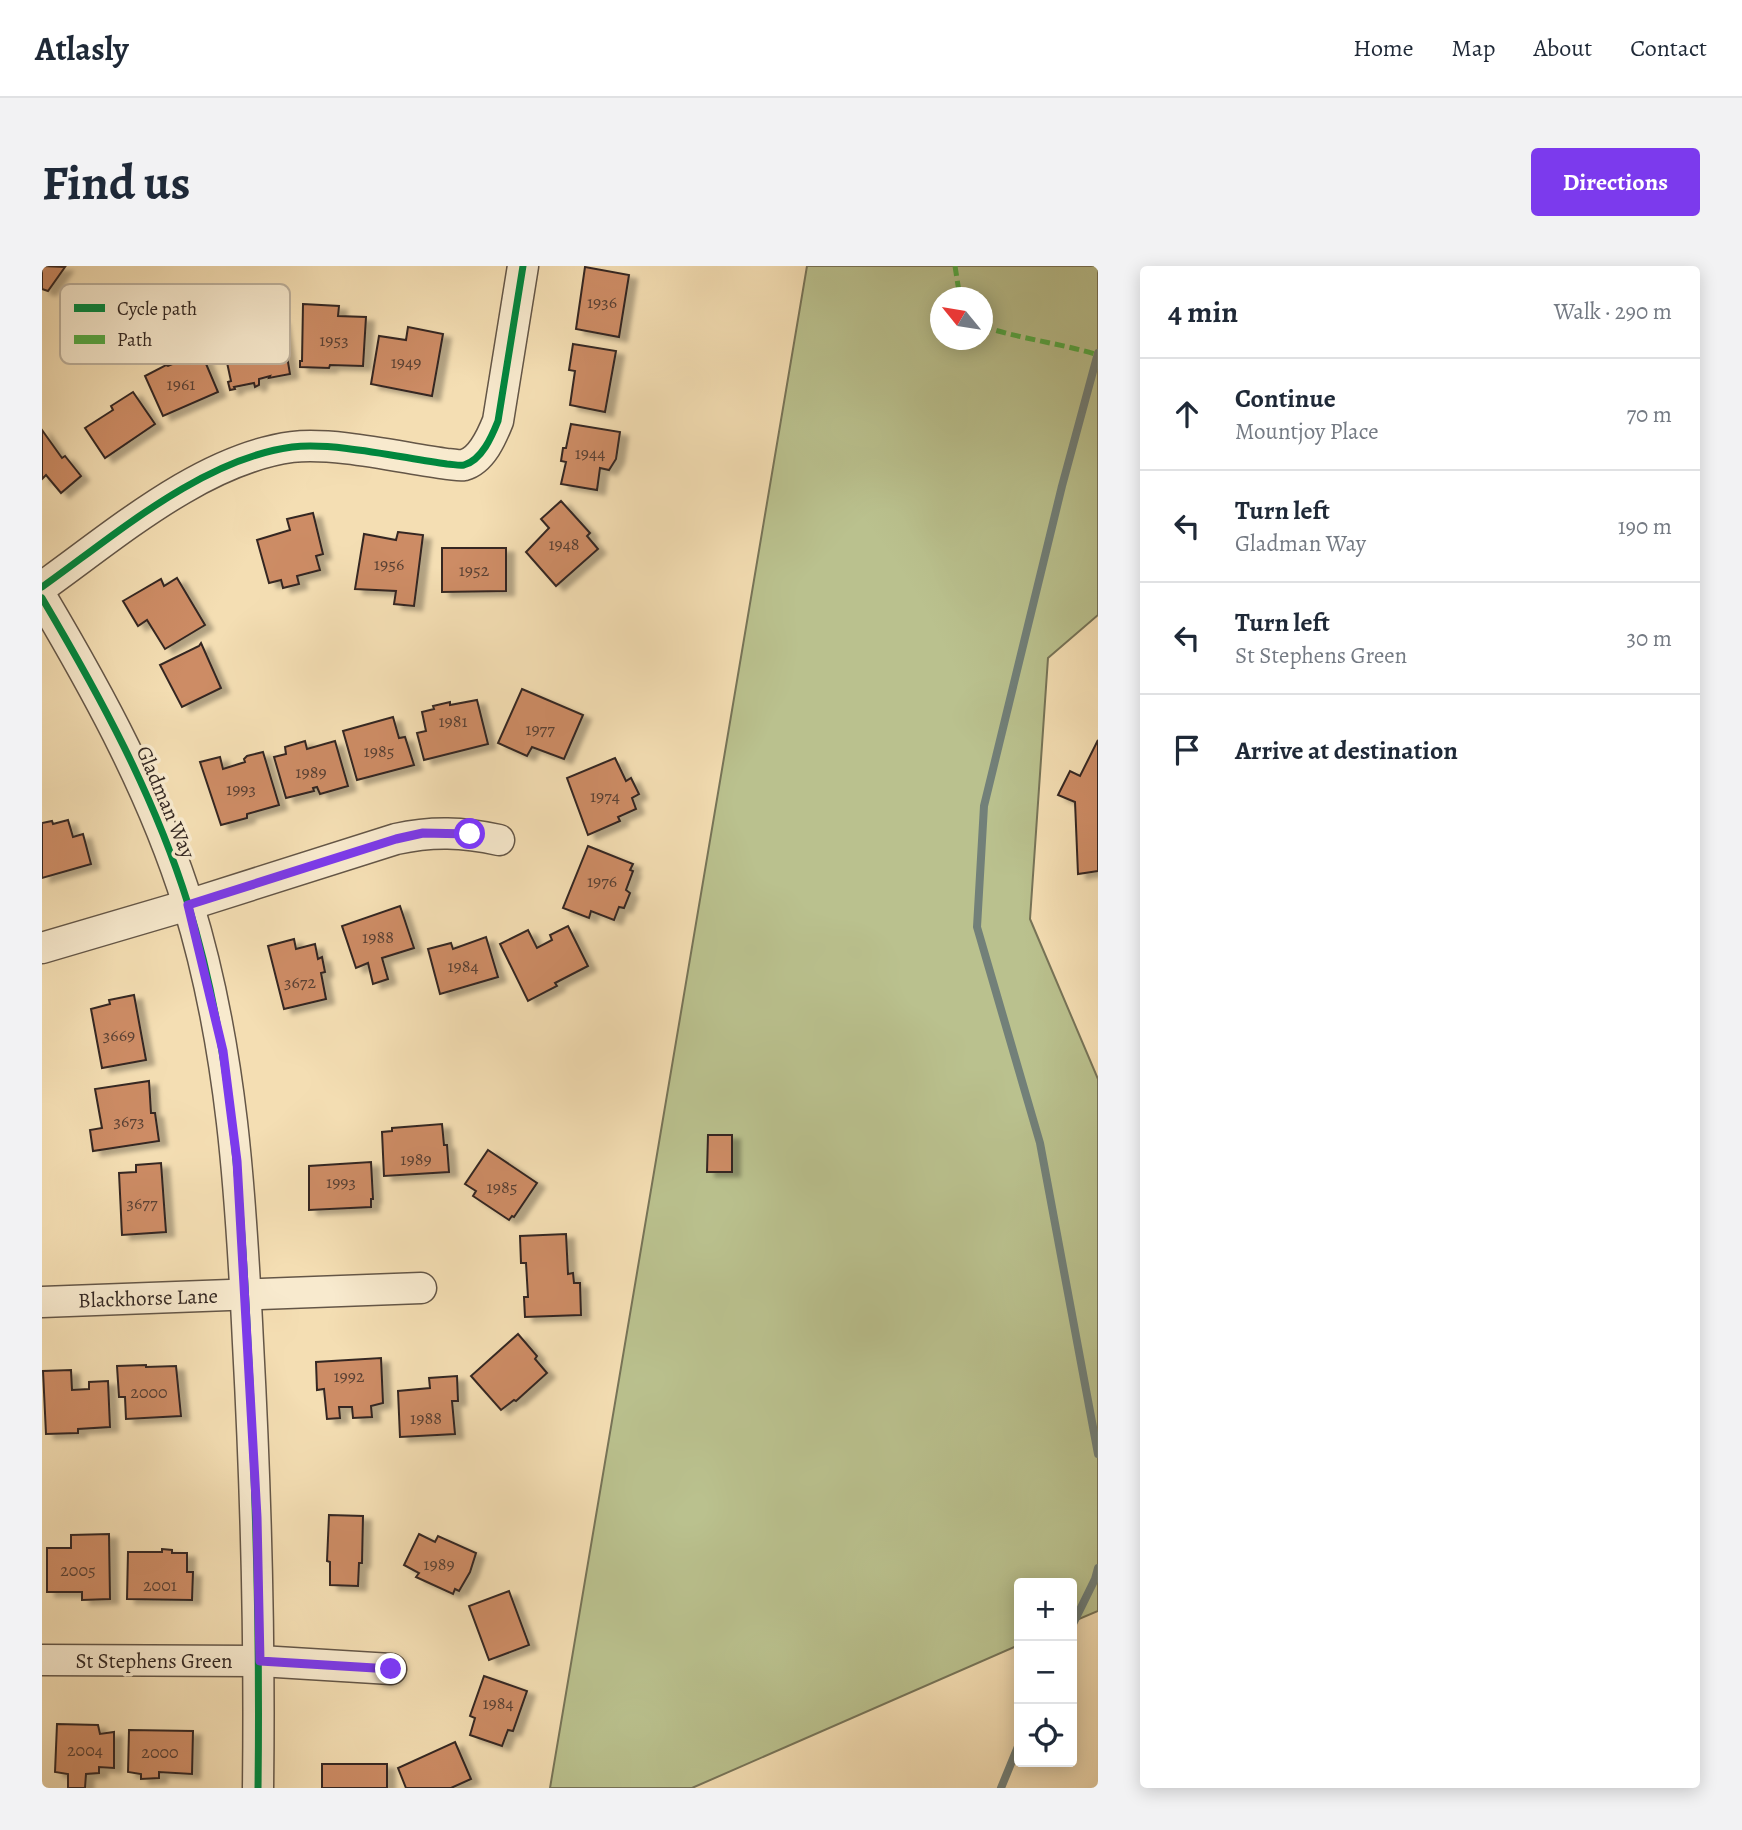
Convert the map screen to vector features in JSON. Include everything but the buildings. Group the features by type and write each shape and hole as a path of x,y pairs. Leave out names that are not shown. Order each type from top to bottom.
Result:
{"street":[{"path":"42,587 188,486 244,457 293,447 324,447 447,464 464,465 477,457 493,435 498,421 523,266"},
{"name":"Gladman Way","path":"42,598 115,725 163,836 188,905 227,1076 237,1161 257,1517 260,1661 258,1788"},
{"path":"42,948 396,839 423,833 445,832 499,840"},
{"name":"Blackhorse Lane","path":"42,1302 421,1288"},
{"name":"St Stephens Green","path":"42,1660 260,1661 391,1669"}],"green space":[{"path":"807,266 1098,266 1098,615 1048,658 1030,919 1098,1079 1098,1611 1077,1620 1077,1578 1014,1578 1014,1647 692,1788 550,1788"}],"waterway":[{"path":"1098,353 1062,486 984,806 977,927 1040,1143 1098,1454"},
{"path":"1077,1616 1098,1568"},
{"path":"1001,1788 1014,1756"}],"marked path":[{"path":"955,266 958,287"},
{"path":"993,329 1098,355"}],"cycle path":[{"path":"42,587 161,502 225,467 258,454 309,446 369,451 447,464 462,465 476,458 486,447 498,421 523,266"},
{"path":"42,598 105,709 159,824 188,904 215,1012 238,1177 245,1288 257,1566 258,1788"}],"route":[{"path":"391,1669 260,1661 257,1517 237,1161 223,1051 188,905 396,839 423,833 470,834"}]}
